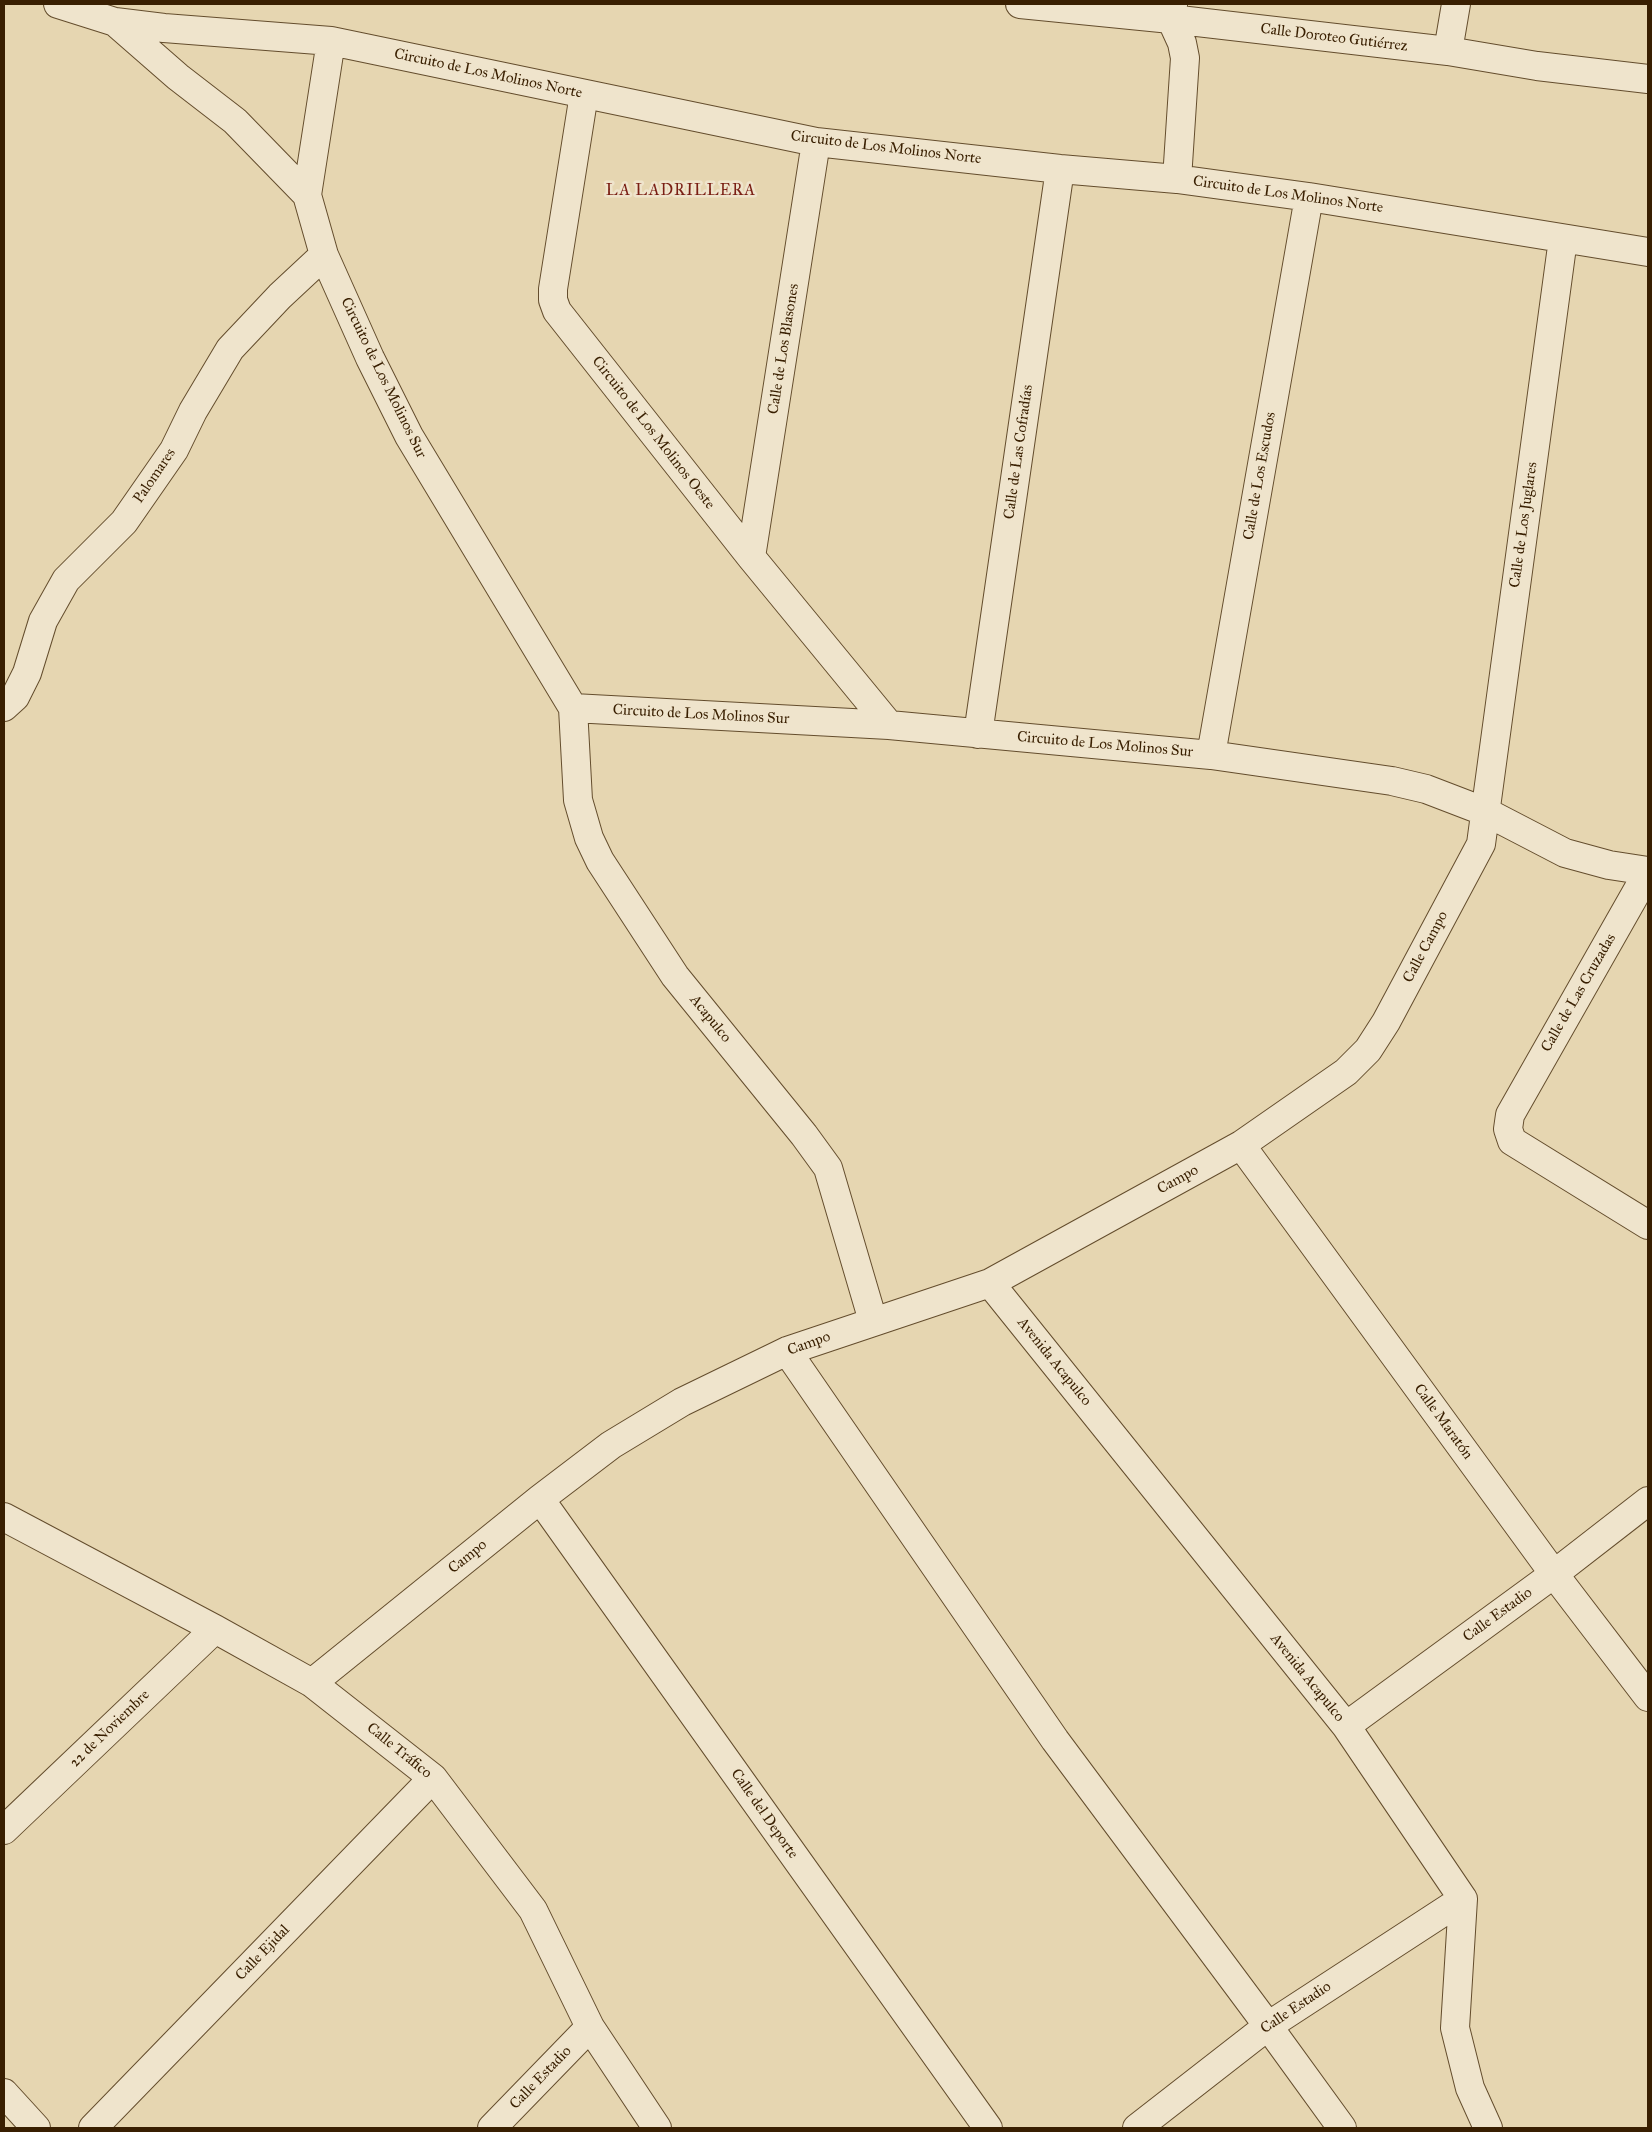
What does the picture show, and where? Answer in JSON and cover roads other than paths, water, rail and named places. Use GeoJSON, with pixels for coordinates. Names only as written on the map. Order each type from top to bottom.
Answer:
{"type":"FeatureCollection","features":[{"type":"Feature","properties":{"kind":"street","name":"Calle Doroteo Gutiérrez"},"geometry":{"type":"LineString","coordinates":[[1020,4],[1172,11],[1448,51],[1537,66],[1648,79]]}},
{"type":"Feature","properties":{"kind":"street"},"geometry":{"type":"LineString","coordinates":[[1448,51],[1456,4]]}},
{"type":"Feature","properties":{"kind":"street","name":"Circuito de Los Molinos Norte"},"geometry":{"type":"LineString","coordinates":[[64,6],[115,22],[164,28],[331,41],[816,142],[1060,169],[1177,179],[1309,197],[1648,252]]}},
{"type":"Feature","properties":{"kind":"street"},"geometry":{"type":"LineString","coordinates":[[1172,11],[1185,58],[1177,179]]}},
{"type":"Feature","properties":{"kind":"street","name":"Circuito de Los Molinos Sur"},"geometry":{"type":"LineString","coordinates":[[115,22],[178,77],[234,121],[307,195],[324,255],[370,358],[409,436],[573,708],[889,725],[1211,755],[1392,781],[1426,789],[1486,812],[1565,853],[1609,865],[1648,871]]}},
{"type":"Feature","properties":{"kind":"street"},"geometry":{"type":"LineString","coordinates":[[307,195],[331,41]]}},
{"type":"Feature","properties":{"kind":"street","name":"Circuito de Los Molinos Oeste"},"geometry":{"type":"LineString","coordinates":[[584,94],[553,290],[553,300],[557,311],[751,557],[889,725]]}},
{"type":"Feature","properties":{"kind":"street","name":"Calle de Los Blasones"},"geometry":{"type":"LineString","coordinates":[[751,557],[816,142]]}},
{"type":"Feature","properties":{"kind":"street","name":"Calle de Las Cofradías"},"geometry":{"type":"LineString","coordinates":[[978,734],[1060,169]]}},
{"type":"Feature","properties":{"kind":"street","name":"Calle de Los Escudos"},"geometry":{"type":"LineString","coordinates":[[1211,755],[1309,197]]}},
{"type":"Feature","properties":{"kind":"street","name":"Calle de Los Juglares"},"geometry":{"type":"LineString","coordinates":[[1486,812],[1563,239]]}},
{"type":"Feature","properties":{"kind":"street","name":"Palomares"},"geometry":{"type":"LineString","coordinates":[[4,707],[15,697],[27,673],[43,621],[66,580],[124,522],[174,450],[193,411],[230,349],[280,296],[324,255]]}},
{"type":"Feature","properties":{"kind":"street","name":"Acapulco"},"geometry":{"type":"LineString","coordinates":[[573,708],[578,800],[590,838],[600,861],[674,976],[804,1135],[828,1168],[873,1321]]}},
{"type":"Feature","properties":{"kind":"street","name":"Calle Campo"},"geometry":{"type":"LineString","coordinates":[[1346,1072],[1368,1050],[1386,1022],[1481,844],[1486,812]]}},
{"type":"Feature","properties":{"kind":"street","name":"Calle de Las Cruzadas"},"geometry":{"type":"LineString","coordinates":[[1648,871],[1510,1115],[1508,1130],[1512,1141],[1648,1224]]}},
{"type":"Feature","properties":{"kind":"street","name":"Campo"},"geometry":{"type":"LineString","coordinates":[[312,1683],[540,1499],[612,1445],[674,1407],[787,1351],[990,1283],[1241,1145],[1346,1072]]}},
{"type":"Feature","properties":{"kind":"street","name":"Calle Maratón"},"geometry":{"type":"LineString","coordinates":[[1241,1145],[1554,1574],[1648,1697]]}},
{"type":"Feature","properties":{"kind":"street","name":"Avenida Acapulco"},"geometry":{"type":"LineString","coordinates":[[990,1283],[1346,1726],[1463,1899]]}},
{"type":"Feature","properties":{"kind":"street"},"geometry":{"type":"LineString","coordinates":[[787,1351],[1055,1740],[1342,2128]]}},
{"type":"Feature","properties":{"kind":"street","name":"Calle del Deporte"},"geometry":{"type":"LineString","coordinates":[[540,1499],[988,2128]]}},
{"type":"Feature","properties":{"kind":"street","name":"Calle Estadio"},"geometry":{"type":"LineString","coordinates":[[1346,1726],[1554,1574],[1648,1501]]}},
{"type":"Feature","properties":{"kind":"street","name":"Calle Tráfico"},"geometry":{"type":"LineString","coordinates":[[4,1517],[215,1629],[312,1683],[433,1778],[533,1910],[590,2027],[657,2128]]}},
{"type":"Feature","properties":{"kind":"street","name":"22 de Noviembre"},"geometry":{"type":"LineString","coordinates":[[4,1830],[215,1629]]}},
{"type":"Feature","properties":{"kind":"street","name":"Calle Ejidal"},"geometry":{"type":"LineString","coordinates":[[93,2128],[433,1778]]}},
{"type":"Feature","properties":{"kind":"street"},"geometry":{"type":"LineString","coordinates":[[1463,1899],[1455,2028],[1470,2088],[1488,2128]]}},
{"type":"Feature","properties":{"kind":"street","name":"Calle Estadio"},"geometry":{"type":"LineString","coordinates":[[1137,2128],[1268,2026],[1463,1899]]}},
{"type":"Feature","properties":{"kind":"street","name":"Calle Estadio"},"geometry":{"type":"LineString","coordinates":[[492,2128],[590,2027]]}},
{"type":"Feature","properties":{"kind":"street"},"geometry":{"type":"LineString","coordinates":[[4,2093],[36,2128]]}},
{"type":"Feature","properties":{"kind":"district","name":"LA LADRILLERA"},"geometry":{"type":"Point","coordinates":[681,191]}}]}
